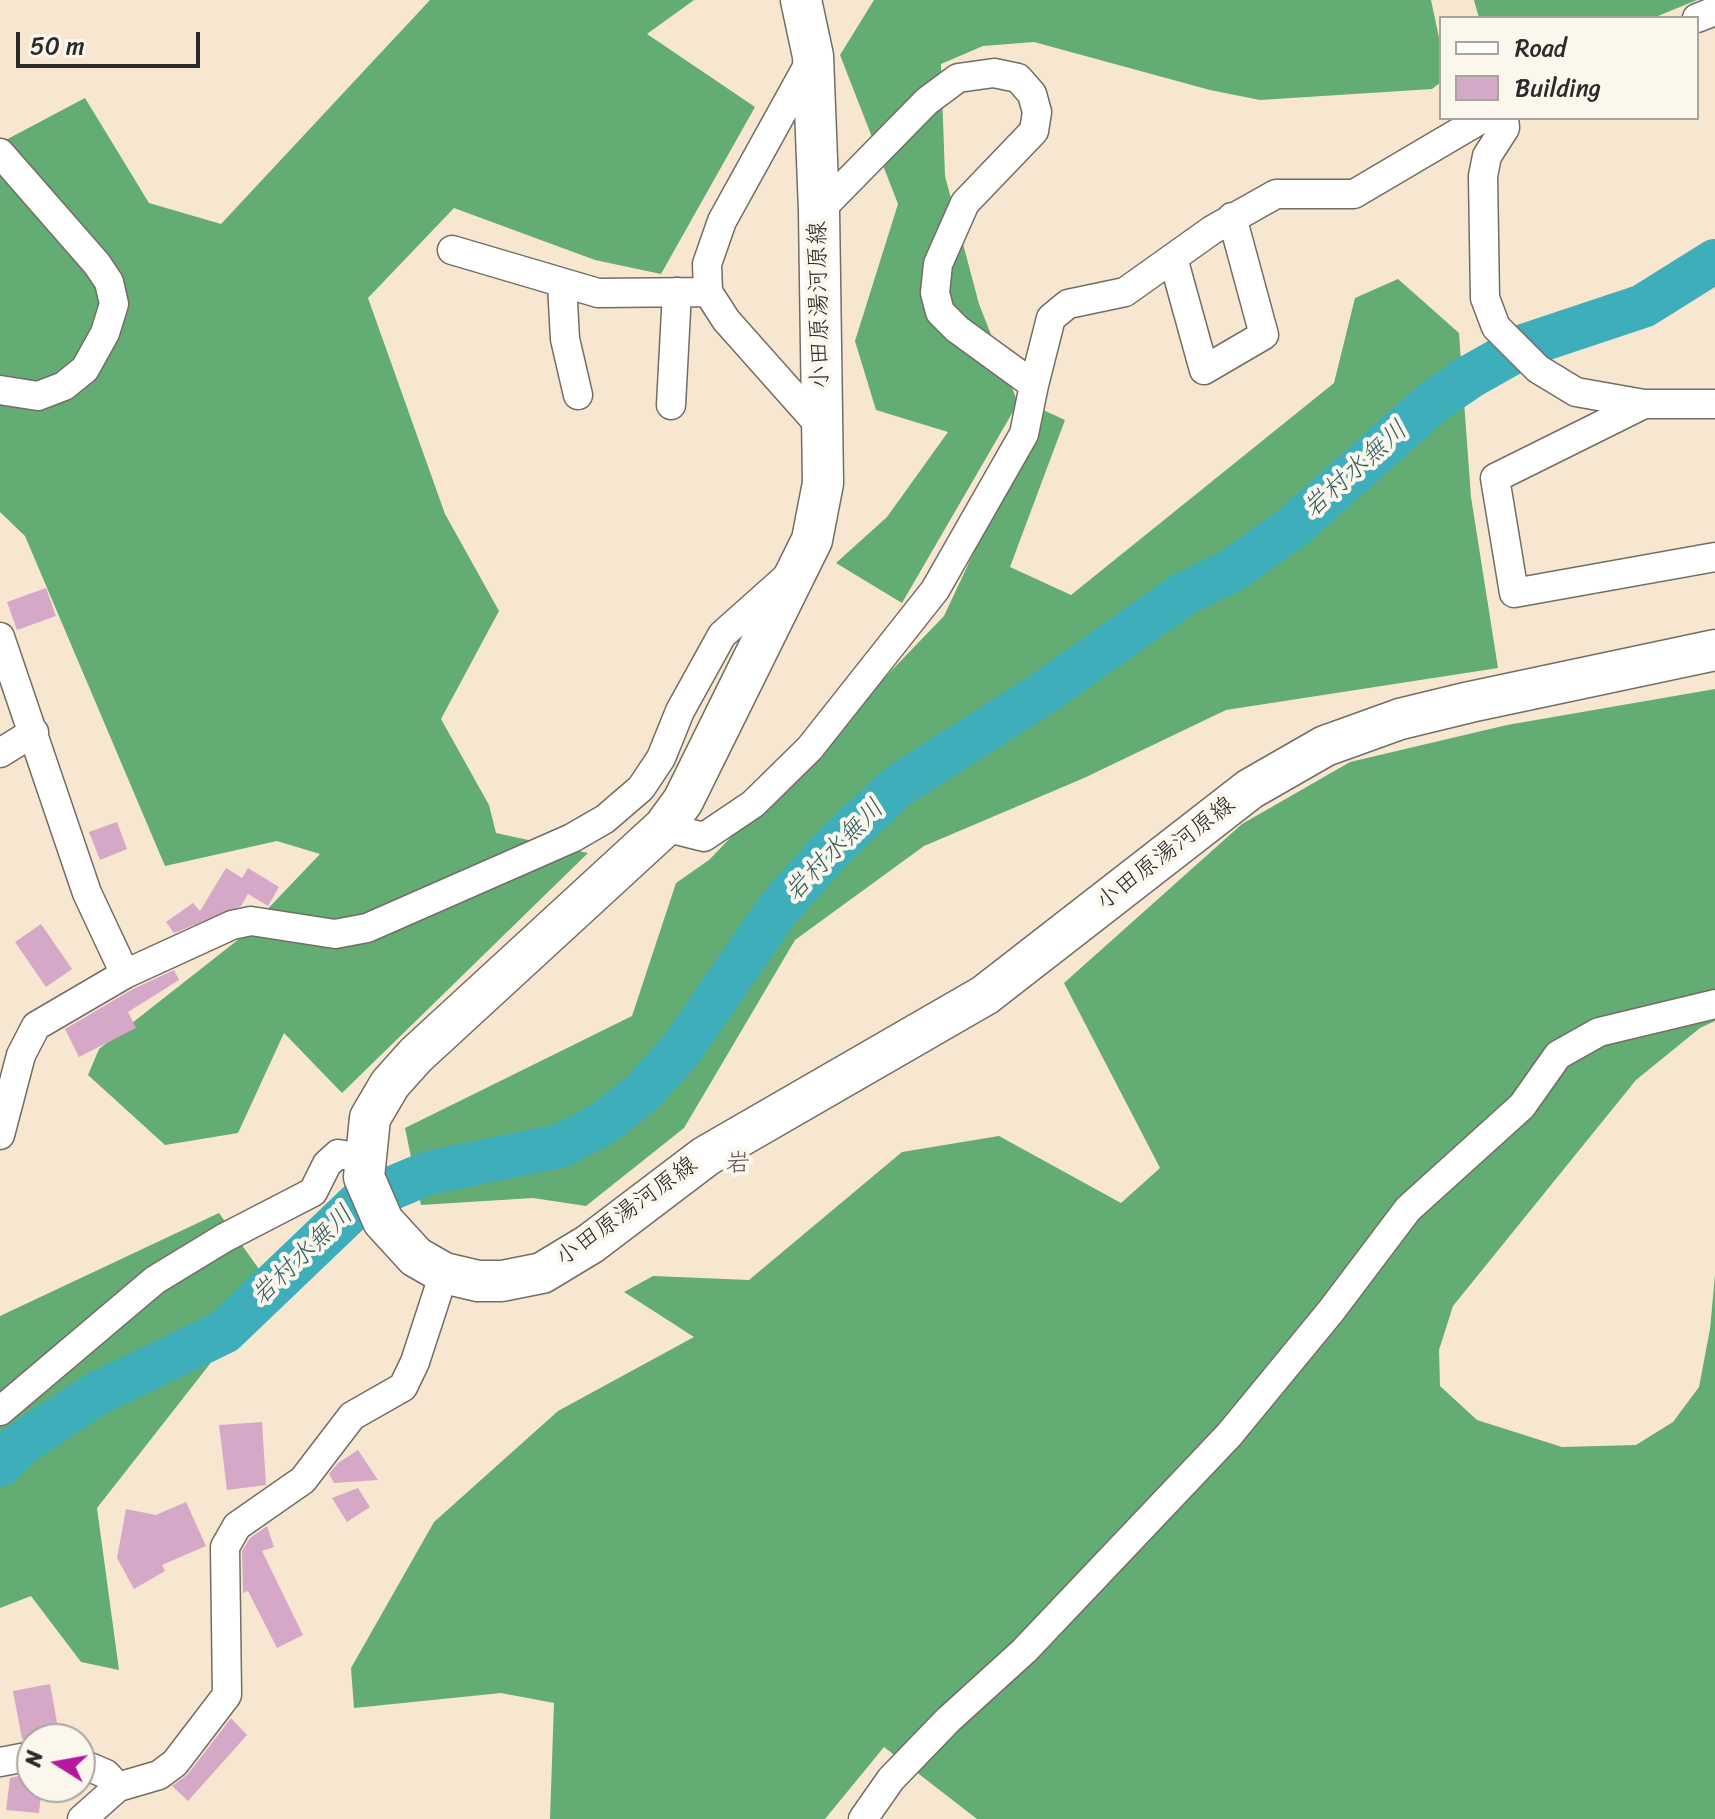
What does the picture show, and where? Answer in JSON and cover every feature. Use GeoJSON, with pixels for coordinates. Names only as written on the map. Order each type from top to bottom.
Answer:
{"type":"FeatureCollection","features":[{"type":"Feature","properties":{"kind":"main road","name":"小田原湯河原線"},"geometry":{"type":"LineString","coordinates":[[808,2],[819,211],[823,483],[812,540],[683,801],[664,827],[416,1055],[390,1084],[370,1118],[364,1168],[383,1221],[416,1257],[444,1273],[478,1281],[502,1281],[542,1273],[590,1244],[706,1156],[985,995],[1250,789],[1325,746],[1428,712],[1715,650]]}},
{"type":"Feature","properties":{"kind":"street"},"geometry":{"type":"LineString","coordinates":[[813,56],[722,221],[707,264],[708,292],[726,320],[822,428]]}},
{"type":"Feature","properties":{"kind":"street"},"geometry":{"type":"LineString","coordinates":[[819,211],[927,101],[958,78],[994,73],[1018,78],[1032,94],[1037,112],[1034,131],[965,203],[938,264],[935,293],[940,312],[957,329],[1034,385]]}},
{"type":"Feature","properties":{"kind":"street"},"geometry":{"type":"LineString","coordinates":[[664,827],[704,837],[753,804],[810,748],[935,590],[1024,434],[1051,318],[1068,304],[1125,292],[1232,217],[1276,194],[1354,194],[1480,120]]}},
{"type":"Feature","properties":{"kind":"street"},"geometry":{"type":"LineString","coordinates":[[1504,120],[1505,128],[1487,156],[1483,176],[1485,298],[1496,327],[1538,369],[1576,392],[1644,404],[1715,404]]}},
{"type":"Feature","properties":{"kind":"street"},"geometry":{"type":"LineString","coordinates":[[0,153],[97,264],[109,282],[114,304],[105,333],[85,369],[64,386],[38,396],[0,390]]}},
{"type":"Feature","properties":{"kind":"street"},"geometry":{"type":"LineString","coordinates":[[1173,258],[1204,370],[1264,335],[1232,217]]}},
{"type":"Feature","properties":{"kind":"street"},"geometry":{"type":"LineString","coordinates":[[452,250],[598,293],[708,292]]}},
{"type":"Feature","properties":{"kind":"street"},"geometry":{"type":"LineString","coordinates":[[562,284],[565,339],[578,395]]}},
{"type":"Feature","properties":{"kind":"street"},"geometry":{"type":"LineString","coordinates":[[671,405],[677,292]]}},
{"type":"Feature","properties":{"kind":"street"},"geometry":{"type":"LineString","coordinates":[[1644,404],[1495,478],[1514,593],[1715,557]]}},
{"type":"Feature","properties":{"kind":"street"},"geometry":{"type":"LineString","coordinates":[[0,1135],[21,1055],[36,1026],[125,974],[251,921],[335,934],[367,928],[547,850],[605,819],[641,788],[661,758],[680,711],[722,635],[803,563]]}},
{"type":"Feature","properties":{"kind":"street"},"geometry":{"type":"LineString","coordinates":[[0,637],[87,893],[125,974]]}},
{"type":"Feature","properties":{"kind":"street"},"geometry":{"type":"LineString","coordinates":[[0,753],[34,732]]}},
{"type":"Feature","properties":{"kind":"street"},"geometry":{"type":"LineString","coordinates":[[863,1819],[891,1779],[929,1739],[1024,1651],[1229,1435],[1331,1311],[1408,1209],[1522,1106],[1558,1055],[1599,1032],[1715,1004]]}},
{"type":"Feature","properties":{"kind":"street"},"geometry":{"type":"LineString","coordinates":[[0,1411],[155,1280],[224,1238],[313,1192],[327,1164],[338,1154],[364,1168]]}},
{"type":"Feature","properties":{"kind":"street"},"geometry":{"type":"LineString","coordinates":[[82,1819],[118,1787],[159,1775],[175,1763],[227,1695],[225,1547],[237,1526],[303,1480],[352,1416],[403,1387],[415,1362],[444,1273]]}},
{"type":"Feature","properties":{"kind":"street"},"geometry":{"type":"LineString","coordinates":[[96,1770],[106,1774],[118,1787]]}},
{"type":"Feature","properties":{"kind":"green space"},"geometry":{"type":"Polygon","coordinates":[[[430,0],[694,0],[647,34],[755,107],[661,274],[595,260],[454,208],[368,298],[445,514],[499,611],[441,719],[489,805],[496,833],[588,853],[342,1093],[284,1033],[238,1133],[165,1145],[88,1075],[99,1049],[239,939],[320,854],[277,841],[165,866],[25,536],[0,512],[0,143],[85,98],[149,203],[221,224],[430,0]]]}},
{"type":"Feature","properties":{"kind":"green space"},"geometry":{"type":"Polygon","coordinates":[[[874,0],[1431,0],[1439,38],[1439,84],[1432,89],[1260,100],[1210,90],[1034,42],[983,46],[941,64],[945,176],[979,304],[1018,403],[902,603],[836,563],[887,517],[948,432],[876,410],[855,341],[898,204],[840,55],[874,0]]]}},
{"type":"Feature","properties":{"kind":"green space"},"geometry":{"type":"Polygon","coordinates":[[[1474,0],[1697,0],[1658,16],[1478,16],[1474,0]]]}},
{"type":"Feature","properties":{"kind":"green space"},"geometry":{"type":"Polygon","coordinates":[[[1398,279],[1459,333],[1471,497],[1498,668],[1226,710],[1084,778],[924,846],[795,940],[684,1128],[586,1206],[533,1198],[421,1205],[405,1128],[632,1016],[676,883],[709,860],[944,616],[1041,409],[1065,420],[1010,567],[1071,595],[1334,383],[1355,298],[1398,279]]]}},
{"type":"Feature","properties":{"kind":"green space"},"geometry":{"type":"Polygon","coordinates":[[[1715,689],[1715,1021],[1700,1028],[1636,1080],[1453,1306],[1439,1350],[1440,1386],[1477,1420],[1562,1447],[1636,1445],[1673,1422],[1699,1387],[1710,1329],[1715,1275],[1715,1819],[977,1819],[884,1747],[825,1819],[550,1819],[554,1703],[501,1693],[354,1708],[351,1668],[434,1522],[558,1411],[694,1337],[624,1292],[653,1276],[749,1280],[902,1152],[999,1136],[1121,1203],[1160,1168],[1064,983],[1242,824],[1350,762],[1507,725],[1715,689]]]}},
{"type":"Feature","properties":{"kind":"green space"},"geometry":{"type":"Polygon","coordinates":[[[219,1213],[271,1286],[97,1508],[119,1670],[81,1662],[31,1596],[0,1608],[0,1316],[219,1213]]]}},
{"type":"Feature","properties":{"kind":"building"},"geometry":{"type":"Polygon","coordinates":[[[46,588],[56,616],[17,630],[7,602],[46,588]]]}},
{"type":"Feature","properties":{"kind":"building"},"geometry":{"type":"Polygon","coordinates":[[[117,822],[127,849],[100,860],[89,832],[117,822]]]}},
{"type":"Feature","properties":{"kind":"building"},"geometry":{"type":"Polygon","coordinates":[[[226,868],[242,878],[248,868],[279,887],[268,906],[248,894],[241,906],[174,933],[166,922],[193,903],[200,911],[226,868]]]}},
{"type":"Feature","properties":{"kind":"building"},"geometry":{"type":"Polygon","coordinates":[[[41,924],[72,969],[46,987],[15,942],[41,924]]]}},
{"type":"Feature","properties":{"kind":"building"},"geometry":{"type":"Polygon","coordinates":[[[174,970],[179,980],[128,1012],[136,1028],[79,1057],[65,1029],[133,989],[174,970]]]}},
{"type":"Feature","properties":{"kind":"building"},"geometry":{"type":"Polygon","coordinates":[[[262,1422],[266,1485],[227,1490],[219,1425],[262,1422]]]}},
{"type":"Feature","properties":{"kind":"building"},"geometry":{"type":"Polygon","coordinates":[[[358,1450],[378,1480],[334,1483],[329,1474],[338,1463],[358,1450]]]}},
{"type":"Feature","properties":{"kind":"building"},"geometry":{"type":"Polygon","coordinates":[[[358,1488],[370,1507],[347,1522],[332,1498],[358,1488]]]}},
{"type":"Feature","properties":{"kind":"building"},"geometry":{"type":"Polygon","coordinates":[[[186,1502],[206,1546],[162,1565],[165,1571],[134,1589],[117,1558],[126,1509],[156,1515],[186,1502]]]}},
{"type":"Feature","properties":{"kind":"building"},"geometry":{"type":"Polygon","coordinates":[[[267,1526],[274,1547],[262,1551],[303,1635],[277,1648],[248,1591],[243,1593],[242,1551],[250,1538],[267,1526]]]}},
{"type":"Feature","properties":{"kind":"building"},"geometry":{"type":"Polygon","coordinates":[[[50,1684],[57,1723],[19,1723],[13,1691],[50,1684]]]}},
{"type":"Feature","properties":{"kind":"building"},"geometry":{"type":"Polygon","coordinates":[[[231,1718],[247,1735],[188,1801],[172,1786],[188,1774],[231,1718]]]}},
{"type":"Feature","properties":{"kind":"building"},"geometry":{"type":"Polygon","coordinates":[[[16,1777],[16,1803],[40,1803],[39,1813],[6,1810],[10,1778],[16,1777]]]}},
{"type":"Feature","properties":{"kind":"waterway","name":"岩村水無川"},"geometry":{"type":"LineString","coordinates":[[0,1465],[19,1445],[96,1394],[224,1332],[361,1201],[428,1173],[560,1146],[604,1123],[643,1092],[680,1051],[778,909],[838,842],[898,786],[1042,694],[1185,593],[1231,571],[1293,527],[1433,402],[1471,376],[1526,345],[1643,306],[1715,261]]}},
{"type":"Feature","properties":{"kind":"district","name":"岩"},"geometry":{"type":"Point","coordinates":[738,1164]}}]}
